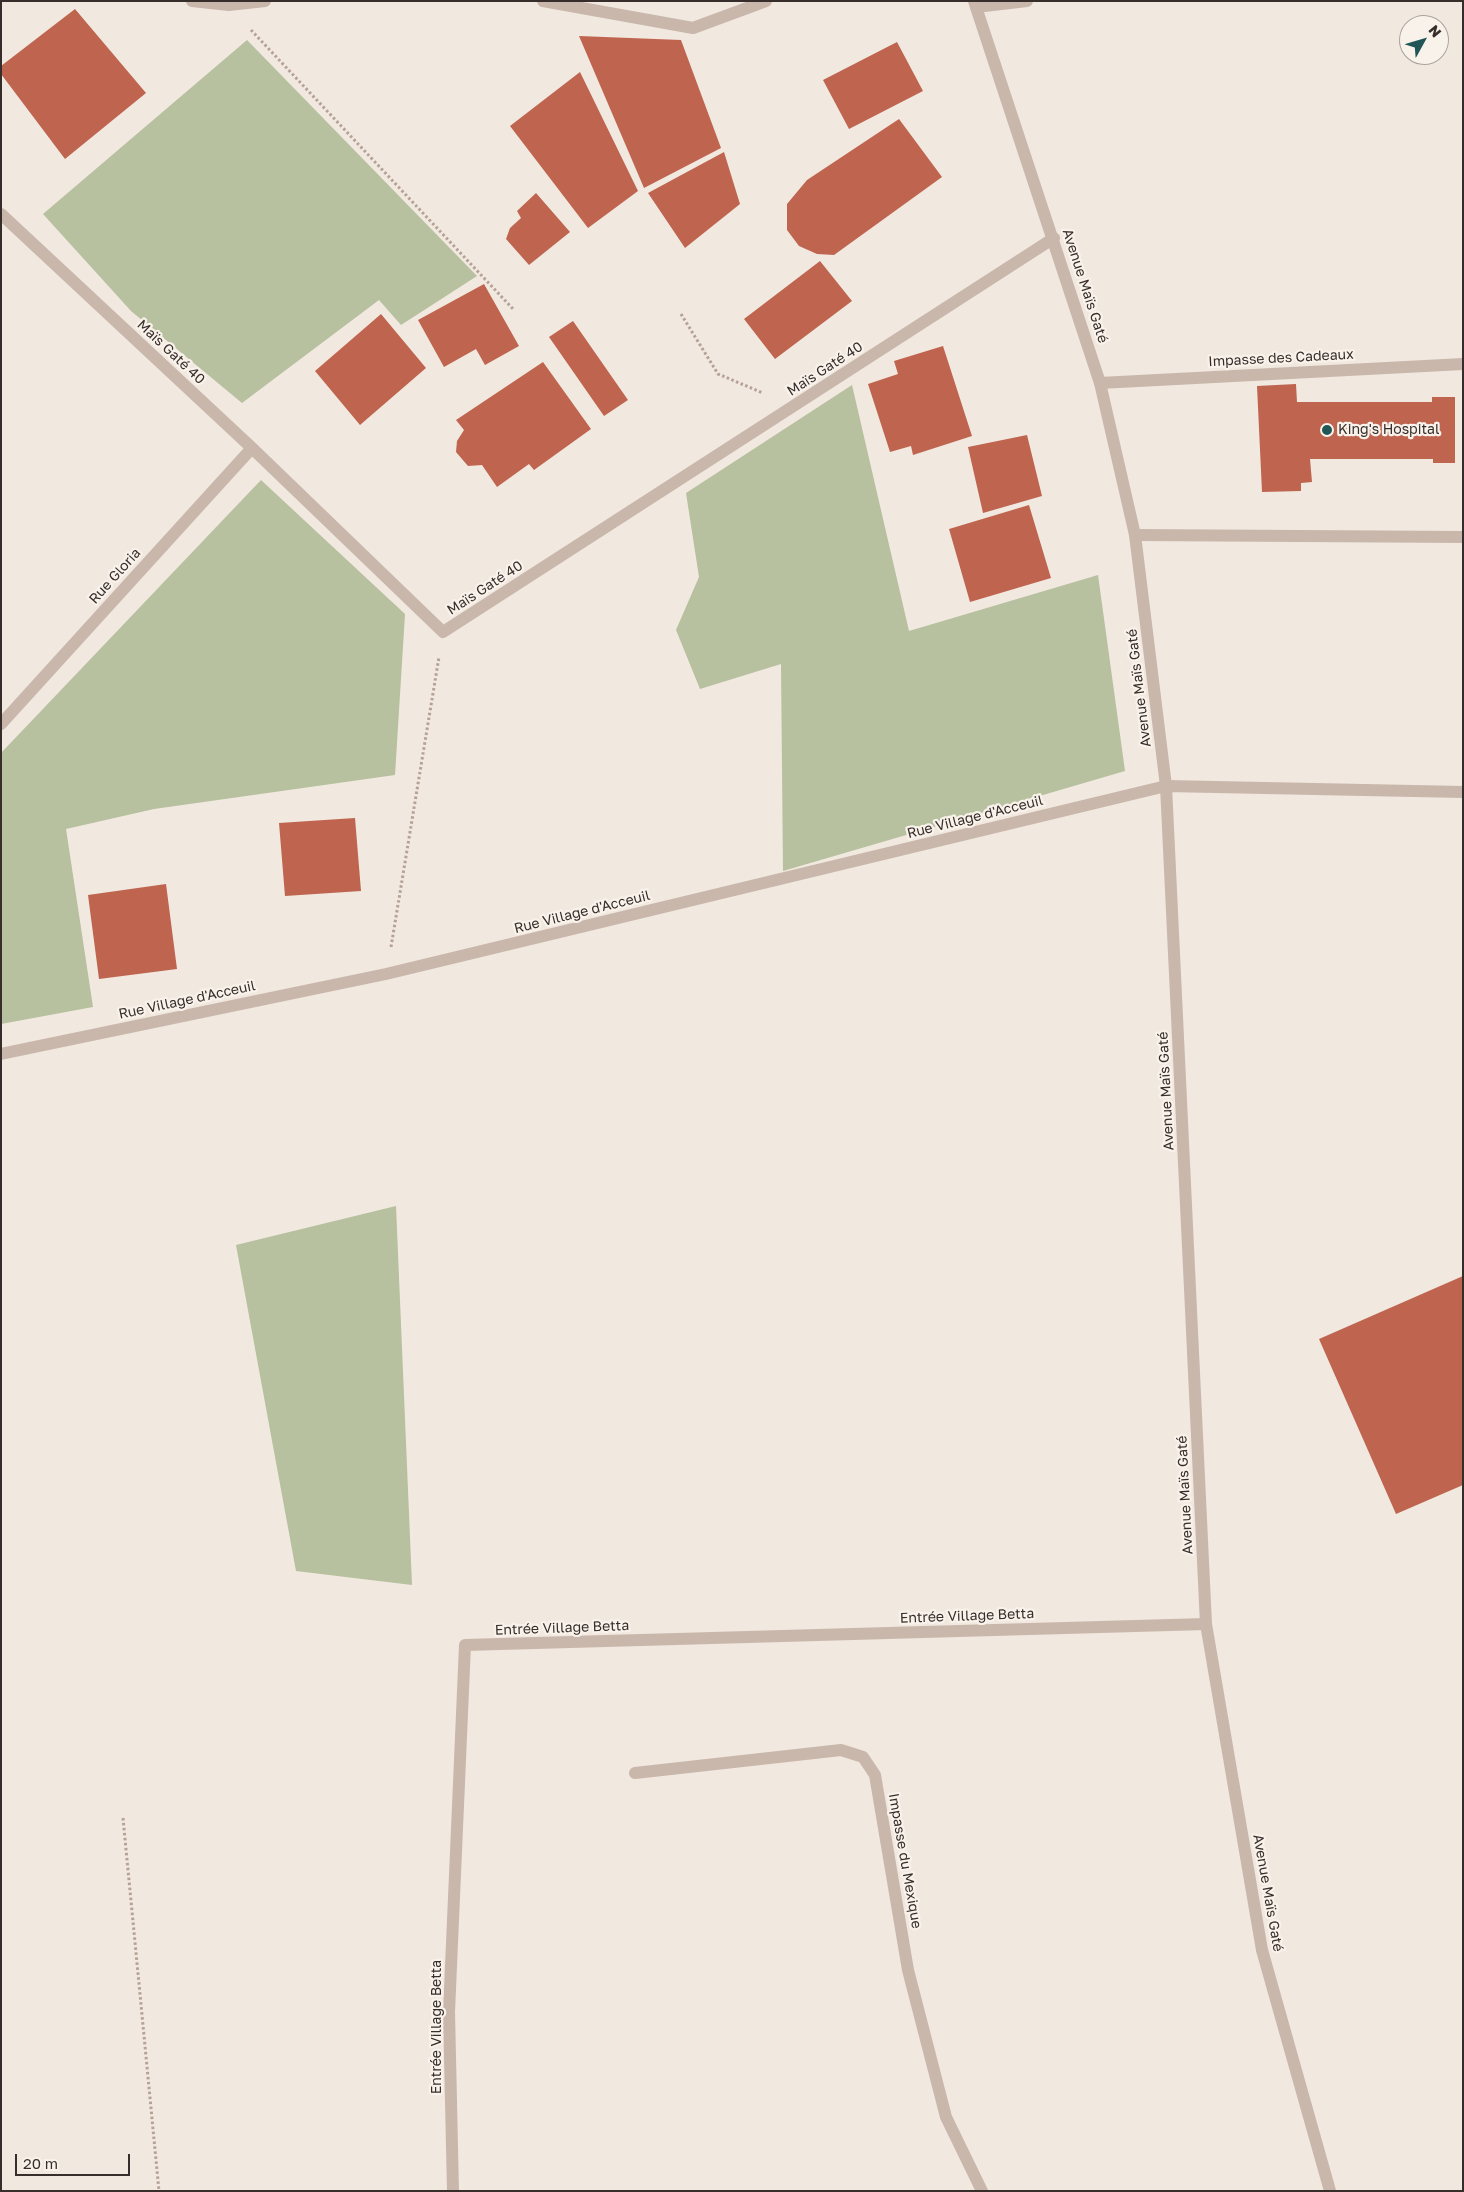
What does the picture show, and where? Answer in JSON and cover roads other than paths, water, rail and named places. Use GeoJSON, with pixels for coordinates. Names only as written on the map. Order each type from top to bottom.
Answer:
{"type":"FeatureCollection","features":[{"type":"Feature","properties":{"kind":"street"},"geometry":{"type":"LineString","coordinates":[[192,1],[229,5],[265,1]]}},
{"type":"Feature","properties":{"kind":"street"},"geometry":{"type":"LineString","coordinates":[[543,1],[694,28],[766,1]]}},
{"type":"Feature","properties":{"kind":"street"},"geometry":{"type":"LineString","coordinates":[[975,4],[1027,1]]}},
{"type":"Feature","properties":{"kind":"street","name":"Avenue Maïs Gaté"},"geometry":{"type":"LineString","coordinates":[[975,4],[1054,238],[1100,382],[1136,536],[1166,786],[1206,1624],[1262,1950],[1330,2191]]}},
{"type":"Feature","properties":{"kind":"street","name":"Maïs Gaté 40"},"geometry":{"type":"LineString","coordinates":[[1,214],[252,448],[443,632],[1054,238]]}},
{"type":"Feature","properties":{"kind":"street","name":"Impasse des Cadeaux"},"geometry":{"type":"LineString","coordinates":[[1100,382],[1463,364]]}},
{"type":"Feature","properties":{"kind":"street","name":"Rue Gloria"},"geometry":{"type":"LineString","coordinates":[[1,724],[252,448]]}},
{"type":"Feature","properties":{"kind":"street"},"geometry":{"type":"LineString","coordinates":[[1136,536],[1463,537]]}},
{"type":"Feature","properties":{"kind":"street","name":"Rue Village d'Acceuil"},"geometry":{"type":"LineString","coordinates":[[1,1054],[386,974],[1166,786],[1463,792]]}},
{"type":"Feature","properties":{"kind":"street","name":"Entrée Village Betta"},"geometry":{"type":"LineString","coordinates":[[453,2191],[449,2012],[465,1646],[1206,1624]]}},
{"type":"Feature","properties":{"kind":"street","name":"Impasse du Mexique"},"geometry":{"type":"LineString","coordinates":[[635,1773],[841,1750],[863,1757],[875,1775],[908,1970],[946,2117],[982,2191]]}},
{"type":"Feature","properties":{"kind":"place","name":"King's Hospital"},"geometry":{"type":"Point","coordinates":[1327,430]}}]}
